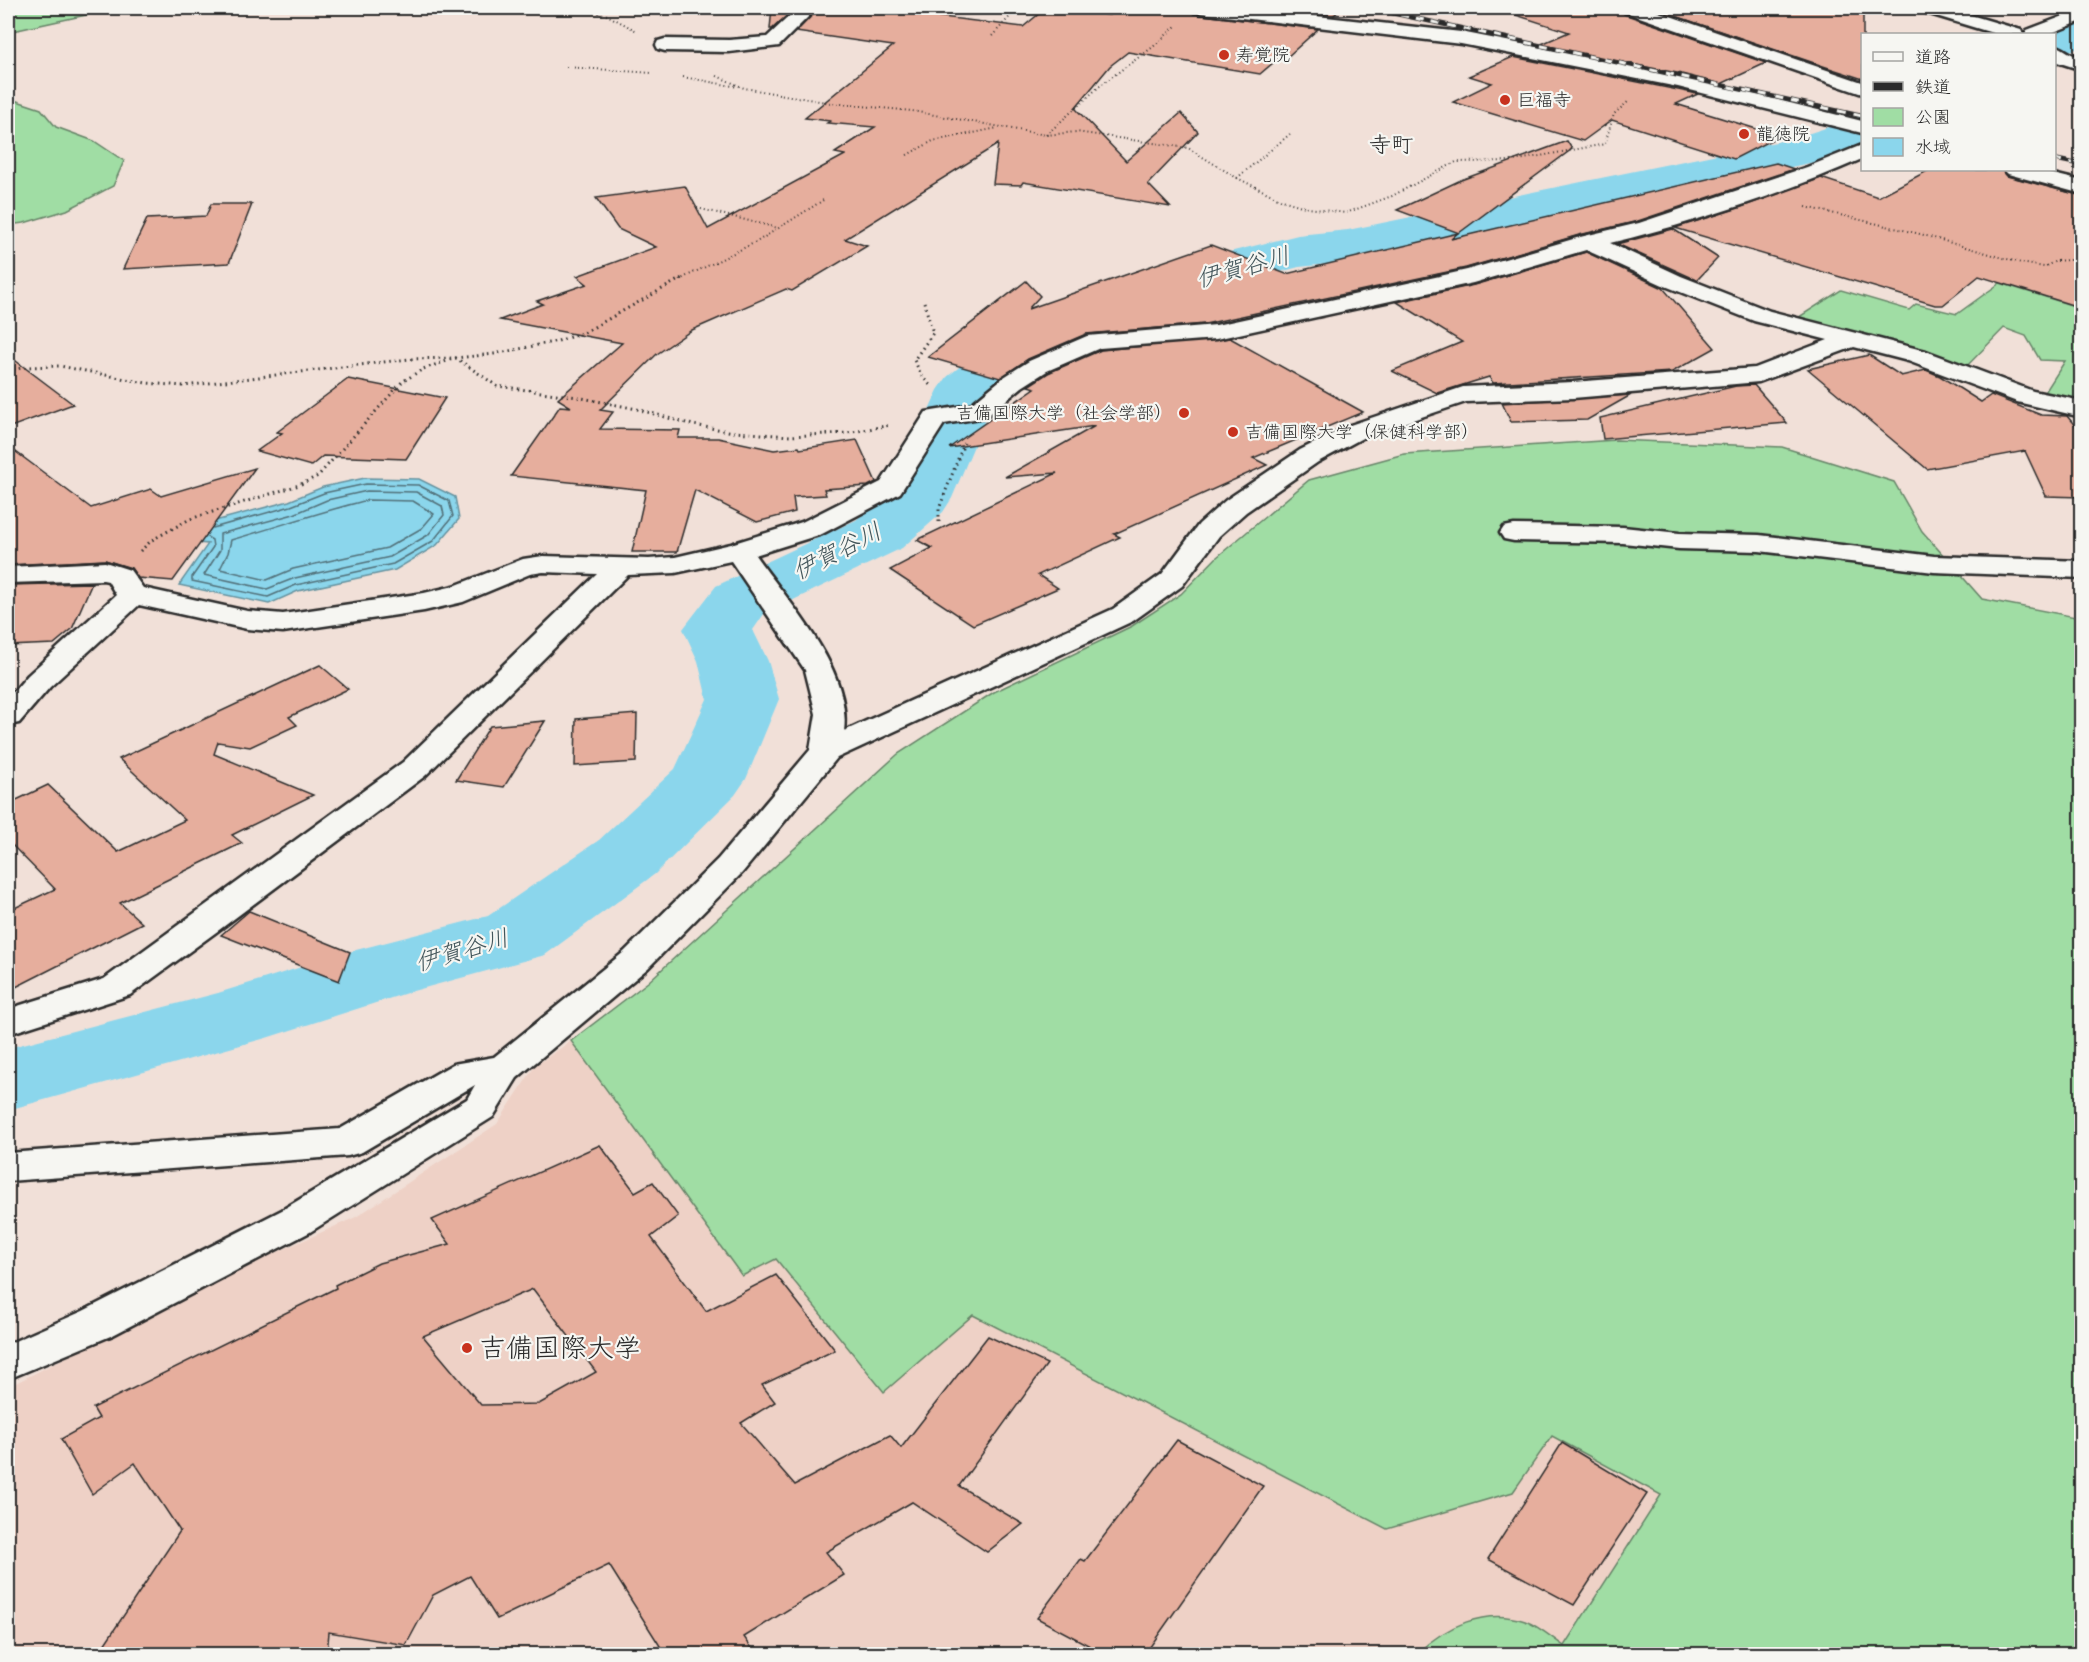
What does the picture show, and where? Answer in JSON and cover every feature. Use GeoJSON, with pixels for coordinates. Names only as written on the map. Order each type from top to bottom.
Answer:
{"type":"FeatureCollection","features":[{"type":"Feature","properties":{"kind":"street"},"geometry":{"type":"LineString","coordinates":[[664,45],[729,46],[772,42],[808,8]]}},
{"type":"Feature","properties":{"kind":"street"},"geometry":{"type":"LineString","coordinates":[[1200,8],[1461,38],[1678,81],[1855,121]]}},
{"type":"Feature","properties":{"kind":"street"},"geometry":{"type":"LineString","coordinates":[[1631,8],[1861,87]]}},
{"type":"Feature","properties":{"kind":"street"},"geometry":{"type":"LineString","coordinates":[[1929,8],[2011,33]]}},
{"type":"Feature","properties":{"kind":"street"},"geometry":{"type":"LineString","coordinates":[[2036,33],[2082,14]]}},
{"type":"Feature","properties":{"kind":"street"},"geometry":{"type":"LineString","coordinates":[[2057,54],[2082,45]]}},
{"type":"Feature","properties":{"kind":"street"},"geometry":{"type":"LineString","coordinates":[[2057,54],[2065,60],[2082,64]]}},
{"type":"Feature","properties":{"kind":"street"},"geometry":{"type":"LineString","coordinates":[[8,575],[105,571],[127,585],[247,620],[284,622],[424,602],[463,593],[523,567],[543,564],[675,565],[742,557],[812,528],[891,487],[935,417],[977,412],[1013,382],[1038,366],[1096,341],[1216,332],[1320,312],[1473,276],[1588,242],[1646,228],[1815,172],[1861,153]]}},
{"type":"Feature","properties":{"kind":"street"},"geometry":{"type":"LineString","coordinates":[[2019,171],[2082,188]]}},
{"type":"Feature","properties":{"kind":"street"},"geometry":{"type":"LineString","coordinates":[[1588,242],[1673,281],[1762,316],[1917,356],[2026,397],[2082,410]]}},
{"type":"Feature","properties":{"kind":"street"},"geometry":{"type":"LineString","coordinates":[[8,1362],[98,1323],[296,1221],[480,1108],[504,1069],[636,960],[730,866],[826,751],[1123,615],[1172,580],[1209,530],[1236,506],[1309,456],[1359,430],[1463,395],[1573,390],[1759,375],[1854,339]]}},
{"type":"Feature","properties":{"kind":"street"},"geometry":{"type":"LineString","coordinates":[[1514,533],[1623,535],[1679,541],[1759,543],[1934,564],[2082,570]]}},
{"type":"Feature","properties":{"kind":"street"},"geometry":{"type":"LineString","coordinates":[[742,557],[820,670],[831,714],[826,751]]}},
{"type":"Feature","properties":{"kind":"street"},"geometry":{"type":"LineString","coordinates":[[8,1022],[117,987],[273,873],[414,768],[621,566]]}},
{"type":"Feature","properties":{"kind":"street"},"geometry":{"type":"LineString","coordinates":[[8,716],[127,585]]}},
{"type":"Feature","properties":{"kind":"street"},"geometry":{"type":"LineString","coordinates":[[8,1167],[348,1142],[466,1073],[504,1069]]}},
{"type":"Feature","properties":{"kind":"path"},"geometry":{"type":"LineString","coordinates":[[583,8],[607,15],[664,45],[708,72],[744,88],[831,103],[912,111],[1046,135],[1077,132],[1188,148],[1237,178],[1282,200],[1308,208],[1346,213],[1392,196],[1456,162],[1513,161],[1605,144],[1610,118],[1618,107],[1678,81]]}},
{"type":"Feature","properties":{"kind":"path"},"geometry":{"type":"LineString","coordinates":[[992,36],[1018,8]]}},
{"type":"Feature","properties":{"kind":"path"},"geometry":{"type":"LineString","coordinates":[[1046,135],[1102,84],[1153,47],[1167,32],[1183,23]]}},
{"type":"Feature","properties":{"kind":"path"},"geometry":{"type":"LineString","coordinates":[[907,154],[933,141],[1003,128]]}},
{"type":"Feature","properties":{"kind":"path"},"geometry":{"type":"LineString","coordinates":[[1237,178],[1290,134]]}},
{"type":"Feature","properties":{"kind":"path"},"geometry":{"type":"LineString","coordinates":[[1757,192],[1834,215],[1920,234],[2021,263],[2044,267],[2056,261],[2082,259]]}},
{"type":"Feature","properties":{"kind":"path"},"geometry":{"type":"LineString","coordinates":[[8,371],[36,364],[61,365],[148,384],[184,386],[409,359],[494,354],[547,343],[585,332],[654,292],[758,241],[825,199]]}},
{"type":"Feature","properties":{"kind":"path"},"geometry":{"type":"LineString","coordinates":[[697,208],[778,228]]}},
{"type":"Feature","properties":{"kind":"path"},"geometry":{"type":"LineString","coordinates":[[127,585],[147,541],[172,526],[299,485],[318,476],[402,382],[423,369],[456,358],[497,386],[637,409],[693,425],[734,432],[790,436],[847,433],[935,417],[941,397],[923,378],[914,360],[917,352],[932,339],[934,331],[924,302]]}},
{"type":"Feature","properties":{"kind":"path"},"geometry":{"type":"LineString","coordinates":[[939,522],[939,509],[977,412]]}},
{"type":"Feature","properties":{"kind":"shaded area","name":"吉備国際大学"},"geometry":{"type":"Polygon","coordinates":[[[571,1041],[741,1275],[776,1259],[884,1391],[973,1315],[1386,1529],[1513,1492],[1552,1436],[1661,1495],[1564,1646],[1526,1621],[1430,1641],[1416,1654],[8,1654],[8,1387],[239,1269],[356,1217],[497,1124],[535,1066],[571,1041]]]}},
{"type":"Feature","properties":{"kind":"green space"},"geometry":{"type":"Polygon","coordinates":[[[8,8],[118,8],[13,31],[8,35],[8,8]]]}},
{"type":"Feature","properties":{"kind":"green space"},"geometry":{"type":"Polygon","coordinates":[[[8,98],[41,109],[56,127],[94,141],[124,161],[113,186],[67,210],[24,223],[8,225],[8,98]]]}},
{"type":"Feature","properties":{"kind":"green space"},"geometry":{"type":"Polygon","coordinates":[[[2000,283],[2074,306],[2078,303],[2082,304],[2081,405],[2042,397],[2065,361],[2040,360],[2026,336],[2004,328],[1963,370],[1796,319],[1841,290],[1909,310],[1916,304],[1957,314],[2000,283]]]}},
{"type":"Feature","properties":{"kind":"green space"},"geometry":{"type":"Polygon","coordinates":[[[1616,440],[1782,447],[1894,482],[1922,531],[1982,599],[2081,618],[2081,1654],[1416,1654],[1452,1628],[1480,1618],[1495,1616],[1510,1617],[1530,1623],[1564,1646],[1661,1495],[1552,1436],[1513,1492],[1387,1529],[973,1315],[884,1392],[776,1259],[742,1276],[571,1041],[648,982],[898,754],[994,692],[1132,626],[1181,594],[1217,557],[1309,480],[1404,454],[1616,440]]]}},
{"type":"Feature","properties":{"kind":"water"},"geometry":{"type":"Polygon","coordinates":[[[365,478],[419,479],[455,497],[459,519],[437,545],[395,570],[298,591],[269,604],[179,585],[208,544],[174,541],[182,530],[289,501],[323,487],[365,478]]]}},
{"type":"Feature","properties":{"kind":"building"},"geometry":{"type":"Polygon","coordinates":[[[772,8],[795,8],[770,29],[772,8]]]}},
{"type":"Feature","properties":{"kind":"building"},"geometry":{"type":"Polygon","coordinates":[[[819,8],[907,8],[902,12],[1023,27],[1046,8],[1109,15],[1109,8],[1189,8],[1194,14],[1318,29],[1286,58],[1280,57],[1260,74],[1128,52],[1110,66],[1075,108],[1126,161],[1181,113],[1198,132],[1148,184],[1170,207],[1023,182],[1021,185],[993,184],[998,144],[845,239],[867,246],[792,291],[786,289],[692,330],[657,354],[600,410],[613,412],[600,429],[680,430],[678,438],[718,438],[774,450],[799,447],[800,449],[857,440],[876,482],[868,486],[824,489],[826,495],[793,497],[795,512],[757,522],[695,490],[677,552],[632,552],[646,490],[511,476],[560,406],[571,407],[558,399],[622,343],[500,320],[543,304],[537,301],[587,284],[577,276],[656,247],[618,229],[596,198],[685,186],[708,229],[845,155],[835,153],[875,127],[827,123],[830,121],[805,118],[893,46],[796,32],[819,8]]]}},
{"type":"Feature","properties":{"kind":"building"},"geometry":{"type":"Polygon","coordinates":[[[1260,8],[1342,8],[1333,16],[1260,8]]]}},
{"type":"Feature","properties":{"kind":"building"},"geometry":{"type":"Polygon","coordinates":[[[1517,8],[1620,8],[1624,14],[1766,63],[1721,84],[1539,45],[1569,32],[1516,15],[1517,8]]]}},
{"type":"Feature","properties":{"kind":"building"},"geometry":{"type":"Polygon","coordinates":[[[1652,8],[1863,8],[1861,78],[1652,8]]]}},
{"type":"Feature","properties":{"kind":"building"},"geometry":{"type":"Polygon","coordinates":[[[1513,57],[1698,94],[1676,104],[1779,136],[1734,159],[1612,120],[1583,141],[1453,102],[1492,83],[1469,76],[1513,57]]]}},
{"type":"Feature","properties":{"kind":"building"},"geometry":{"type":"Polygon","coordinates":[[[1567,141],[1572,149],[1459,233],[1397,210],[1461,180],[1567,141]]]}},
{"type":"Feature","properties":{"kind":"building"},"geometry":{"type":"Polygon","coordinates":[[[1776,163],[1794,169],[1638,221],[1579,235],[1466,268],[1205,324],[1086,334],[1028,359],[1000,378],[928,357],[1026,281],[1040,296],[1028,309],[1211,245],[1286,274],[1458,233],[1451,239],[1776,163]]]}},
{"type":"Feature","properties":{"kind":"building"},"geometry":{"type":"Polygon","coordinates":[[[1927,171],[2003,171],[2007,176],[2082,196],[2082,308],[1979,276],[1943,305],[1935,305],[1675,228],[1739,208],[1821,178],[1878,197],[1927,171]]]}},
{"type":"Feature","properties":{"kind":"building"},"geometry":{"type":"Polygon","coordinates":[[[211,204],[252,204],[229,263],[123,269],[147,219],[206,216],[211,204]]]}},
{"type":"Feature","properties":{"kind":"building"},"geometry":{"type":"Polygon","coordinates":[[[1673,229],[1718,258],[1697,280],[1617,244],[1673,229]]]}},
{"type":"Feature","properties":{"kind":"building"},"geometry":{"type":"Polygon","coordinates":[[[1586,252],[1663,288],[1715,348],[1672,372],[1493,383],[1489,377],[1437,393],[1392,371],[1462,342],[1397,302],[1474,285],[1586,252]]]}},
{"type":"Feature","properties":{"kind":"building"},"geometry":{"type":"Polygon","coordinates":[[[1230,338],[1363,412],[1253,458],[1267,465],[1114,534],[1120,537],[1038,575],[1058,588],[973,625],[890,570],[932,548],[917,540],[1057,473],[1005,477],[1095,426],[949,448],[1035,388],[1028,386],[1048,373],[1101,350],[1230,338]]]}},
{"type":"Feature","properties":{"kind":"building"},"geometry":{"type":"Polygon","coordinates":[[[8,355],[73,404],[8,428],[8,355]]]}},
{"type":"Feature","properties":{"kind":"building"},"geometry":{"type":"Polygon","coordinates":[[[1869,355],[1901,376],[1926,370],[1940,376],[1981,402],[1991,395],[2041,415],[2067,416],[2082,434],[2082,497],[2046,496],[2025,451],[1927,469],[1808,369],[1869,355]]]}},
{"type":"Feature","properties":{"kind":"building"},"geometry":{"type":"Polygon","coordinates":[[[348,379],[445,398],[406,459],[323,456],[311,466],[257,451],[282,433],[277,432],[348,379]]]}},
{"type":"Feature","properties":{"kind":"building"},"geometry":{"type":"Polygon","coordinates":[[[1754,385],[1787,423],[1603,439],[1600,418],[1736,386],[1754,385]]]}},
{"type":"Feature","properties":{"kind":"building"},"geometry":{"type":"Polygon","coordinates":[[[1631,395],[1587,420],[1511,422],[1502,403],[1631,395]]]}},
{"type":"Feature","properties":{"kind":"building"},"geometry":{"type":"Polygon","coordinates":[[[8,446],[91,508],[151,489],[161,496],[255,468],[173,581],[138,578],[131,568],[105,560],[8,565],[8,446]]]}},
{"type":"Feature","properties":{"kind":"building"},"geometry":{"type":"Polygon","coordinates":[[[92,583],[72,629],[54,644],[8,646],[8,585],[92,583]]]}},
{"type":"Feature","properties":{"kind":"building"},"geometry":{"type":"Polygon","coordinates":[[[320,665],[348,689],[289,717],[297,725],[250,747],[218,742],[214,754],[313,795],[232,835],[242,843],[120,903],[142,923],[8,991],[8,911],[55,889],[8,841],[8,804],[48,785],[118,852],[185,820],[119,759],[320,665]]]}},
{"type":"Feature","properties":{"kind":"building"},"geometry":{"type":"Polygon","coordinates":[[[637,714],[636,762],[575,766],[576,719],[637,714]]]}},
{"type":"Feature","properties":{"kind":"building"},"geometry":{"type":"Polygon","coordinates":[[[545,721],[504,787],[456,780],[490,726],[545,721]]]}},
{"type":"Feature","properties":{"kind":"building"},"geometry":{"type":"Polygon","coordinates":[[[249,911],[350,952],[339,981],[221,935],[249,911]]]}},
{"type":"Feature","properties":{"kind":"building","name":"吉備国際大学"},"geometry":{"type":"Polygon","coordinates":[[[600,1145],[635,1192],[653,1182],[678,1216],[651,1237],[706,1311],[776,1275],[835,1350],[762,1385],[775,1402],[741,1423],[795,1485],[890,1435],[901,1448],[988,1336],[1047,1364],[959,1486],[1023,1524],[987,1552],[912,1502],[826,1552],[844,1575],[744,1637],[756,1654],[665,1654],[609,1565],[497,1619],[470,1576],[433,1595],[406,1645],[329,1632],[327,1654],[98,1654],[180,1531],[135,1463],[92,1494],[61,1439],[99,1418],[93,1408],[336,1288],[335,1285],[379,1263],[450,1244],[432,1220],[600,1145]],[[533,1289],[423,1336],[481,1405],[539,1404],[596,1372],[533,1289]]]}},
{"type":"Feature","properties":{"kind":"building"},"geometry":{"type":"Polygon","coordinates":[[[1177,1440],[1263,1486],[1145,1654],[1105,1654],[1037,1618],[1081,1559],[1085,1561],[1177,1440]]]}},
{"type":"Feature","properties":{"kind":"building"},"geometry":{"type":"Polygon","coordinates":[[[1562,1443],[1647,1494],[1574,1605],[1488,1559],[1562,1443]]]}},
{"type":"Feature","properties":{"kind":"waterway","name":"伊賀谷川"},"geometry":{"type":"LineString","coordinates":[[2056,42],[2082,31]]}},
{"type":"Feature","properties":{"kind":"waterway","name":"伊賀谷川"},"geometry":{"type":"LineString","coordinates":[[8,1079],[236,1017],[386,970],[516,936],[627,857],[708,779],[743,699],[733,661],[718,629],[740,600],[879,534],[920,498],[968,390],[1008,356],[1109,311],[1212,273],[1298,251],[1348,246],[1807,150],[1861,131]]}},
{"type":"Feature","properties":{"kind":"railway"},"geometry":{"type":"LineString","coordinates":[[1369,8],[1861,116]]}},
{"type":"Feature","properties":{"kind":"railway"},"geometry":{"type":"LineString","coordinates":[[2056,159],[2082,165]]}},
{"type":"Feature","properties":{"kind":"place","name":"寿覚院"},"geometry":{"type":"Point","coordinates":[1224,55]}},
{"type":"Feature","properties":{"kind":"place","name":"巨福寺"},"geometry":{"type":"Point","coordinates":[1505,100]}},
{"type":"Feature","properties":{"kind":"place","name":"龍徳院"},"geometry":{"type":"Point","coordinates":[1744,134]}},
{"type":"Feature","properties":{"kind":"place","name":"吉備国際大学（社会学部）"},"geometry":{"type":"Point","coordinates":[1184,413]}},
{"type":"Feature","properties":{"kind":"place","name":"吉備国際大学（保健科学部）"},"geometry":{"type":"Point","coordinates":[1233,432]}},
{"type":"Feature","properties":{"kind":"place","name":"吉備国際大学"},"geometry":{"type":"Point","coordinates":[467,1348]}},
{"type":"Feature","properties":{"kind":"district","name":"寺町"},"geometry":{"type":"Point","coordinates":[1391,144]}}]}
